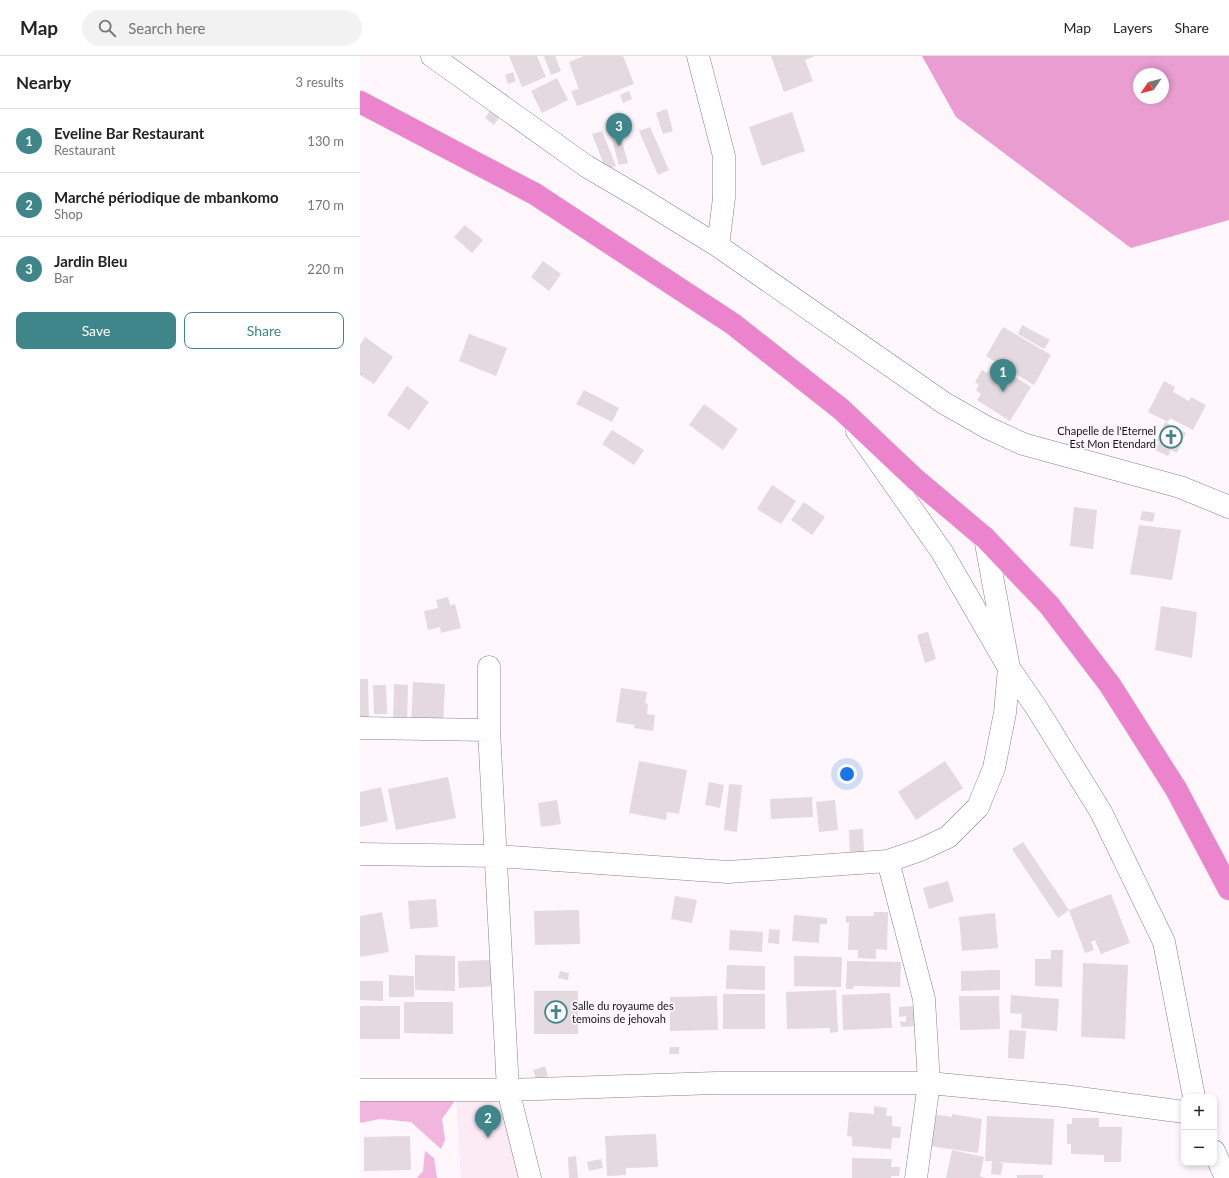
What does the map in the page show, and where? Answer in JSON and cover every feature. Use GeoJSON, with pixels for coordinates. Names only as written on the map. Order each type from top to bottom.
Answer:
{"type":"FeatureCollection","features":[{"type":"Feature","properties":{"kind":"highway"},"geometry":{"type":"LineString","coordinates":[[360,102],[535,194],[733,324],[841,410],[915,479],[985,538],[1050,605],[1110,685],[1176,789],[1229,889]]}},
{"type":"Feature","properties":{"kind":"street"},"geometry":{"type":"LineString","coordinates":[[432,56],[586,166],[718,246],[944,403],[988,428],[1023,444],[1180,487],[1229,507]]}},
{"type":"Feature","properties":{"kind":"street"},"geometry":{"type":"LineString","coordinates":[[698,56],[724,156],[724,198],[718,246]]}},
{"type":"Feature","properties":{"kind":"street"},"geometry":{"type":"LineString","coordinates":[[841,410],[942,552],[1009,668],[1036,707],[1102,812],[1164,942],[1193,1094]]}},
{"type":"Feature","properties":{"kind":"street"},"geometry":{"type":"LineString","coordinates":[[360,854],[496,856],[728,872],[888,861],[920,850],[948,837],[978,807],[994,768],[1005,713],[1009,668],[985,538]]}},
{"type":"Feature","properties":{"kind":"street"},"geometry":{"type":"LineString","coordinates":[[489,667],[489,730],[508,1090],[530,1178]]}},
{"type":"Feature","properties":{"kind":"street"},"geometry":{"type":"LineString","coordinates":[[360,728],[489,730]]}},
{"type":"Feature","properties":{"kind":"street"},"geometry":{"type":"LineString","coordinates":[[888,861],[924,999],[929,1083],[916,1178]]}},
{"type":"Feature","properties":{"kind":"street"},"geometry":{"type":"LineString","coordinates":[[360,1090],[508,1090],[716,1083],[929,1083],[1064,1096],[1181,1112]]}},
{"type":"Feature","properties":{"kind":"street"},"geometry":{"type":"LineString","coordinates":[[1217,1158],[1226,1178]]}},
{"type":"Feature","properties":{"kind":"shaded area"},"geometry":{"type":"Polygon","coordinates":[[[922,56],[1229,56],[1229,220],[1131,248],[956,117],[922,56]]]}},
{"type":"Feature","properties":{"kind":"shaded area"},"geometry":{"type":"Polygon","coordinates":[[[448,1093],[454,1102],[442,1119],[445,1140],[441,1149],[411,1122],[380,1119],[360,1123],[360,1095],[448,1093]]]}},
{"type":"Feature","properties":{"kind":"shaded area"},"geometry":{"type":"Polygon","coordinates":[[[456,1098],[513,1099],[520,1178],[461,1178],[456,1098]]]}},
{"type":"Feature","properties":{"kind":"shaded area"},"geometry":{"type":"Polygon","coordinates":[[[425,1151],[434,1158],[437,1178],[417,1178],[423,1171],[425,1151]]]}},
{"type":"Feature","properties":{"kind":"building"},"geometry":{"type":"Polygon","coordinates":[[[509,56],[537,56],[546,77],[522,87],[509,56]]]}},
{"type":"Feature","properties":{"kind":"building"},"geometry":{"type":"Polygon","coordinates":[[[544,56],[555,56],[561,71],[551,75],[544,56]]]}},
{"type":"Feature","properties":{"kind":"building"},"geometry":{"type":"Polygon","coordinates":[[[584,56],[623,56],[634,84],[577,106],[571,91],[579,89],[569,62],[584,56]]]}},
{"type":"Feature","properties":{"kind":"building"},"geometry":{"type":"Polygon","coordinates":[[[771,56],[815,56],[805,60],[813,81],[784,92],[771,56]]]}},
{"type":"Feature","properties":{"kind":"building"},"geometry":{"type":"Polygon","coordinates":[[[513,72],[516,81],[508,84],[505,75],[513,72]]]}},
{"type":"Feature","properties":{"kind":"building"},"geometry":{"type":"Polygon","coordinates":[[[557,78],[568,100],[542,113],[531,91],[557,78]]]}},
{"type":"Feature","properties":{"kind":"building"},"geometry":{"type":"Polygon","coordinates":[[[629,91],[632,99],[623,103],[620,95],[629,91]]]}},
{"type":"Feature","properties":{"kind":"building"},"geometry":{"type":"Polygon","coordinates":[[[492,108],[501,115],[494,125],[485,118],[492,108]]]}},
{"type":"Feature","properties":{"kind":"building"},"geometry":{"type":"Polygon","coordinates":[[[667,109],[673,131],[663,134],[656,113],[667,109]]]}},
{"type":"Feature","properties":{"kind":"building"},"geometry":{"type":"Polygon","coordinates":[[[792,112],[805,151],[762,166],[749,127],[792,112]]]}},
{"type":"Feature","properties":{"kind":"building"},"geometry":{"type":"Polygon","coordinates":[[[618,127],[628,163],[619,165],[609,130],[618,127]]]}},
{"type":"Feature","properties":{"kind":"building"},"geometry":{"type":"Polygon","coordinates":[[[650,127],[669,170],[658,175],[639,131],[650,127]]]}},
{"type":"Feature","properties":{"kind":"building"},"geometry":{"type":"Polygon","coordinates":[[[602,131],[616,166],[606,170],[592,134],[602,131]]]}},
{"type":"Feature","properties":{"kind":"building"},"geometry":{"type":"Polygon","coordinates":[[[465,225],[483,240],[472,253],[454,237],[465,225]]]}},
{"type":"Feature","properties":{"kind":"building"},"geometry":{"type":"Polygon","coordinates":[[[543,261],[561,274],[549,291],[531,277],[543,261]]]}},
{"type":"Feature","properties":{"kind":"building"},"geometry":{"type":"Polygon","coordinates":[[[1022,325],[1050,340],[1044,349],[1018,334],[1022,325]]]}},
{"type":"Feature","properties":{"kind":"building"},"geometry":{"type":"Polygon","coordinates":[[[1003,327],[1051,355],[1034,385],[986,356],[1003,327]]]}},
{"type":"Feature","properties":{"kind":"building"},"geometry":{"type":"Polygon","coordinates":[[[469,334],[507,348],[496,376],[459,361],[469,334]]]}},
{"type":"Feature","properties":{"kind":"building"},"geometry":{"type":"Polygon","coordinates":[[[365,337],[393,357],[374,384],[360,375],[360,345],[365,337]]]}},
{"type":"Feature","properties":{"kind":"building"},"geometry":{"type":"Polygon","coordinates":[[[993,363],[1031,387],[1010,421],[977,400],[981,394],[976,390],[979,385],[975,382],[982,370],[987,373],[993,363]]]}},
{"type":"Feature","properties":{"kind":"building"},"geometry":{"type":"Polygon","coordinates":[[[1164,381],[1175,387],[1173,392],[1189,401],[1191,397],[1206,405],[1193,430],[1170,418],[1168,422],[1148,412],[1164,381]]]}},
{"type":"Feature","properties":{"kind":"building"},"geometry":{"type":"Polygon","coordinates":[[[407,386],[429,402],[409,430],[387,415],[407,386]]]}},
{"type":"Feature","properties":{"kind":"building"},"geometry":{"type":"Polygon","coordinates":[[[584,390],[619,408],[612,422],[576,404],[584,390]]]}},
{"type":"Feature","properties":{"kind":"building"},"geometry":{"type":"Polygon","coordinates":[[[704,404],[738,429],[723,450],[689,425],[704,404]]]}},
{"type":"Feature","properties":{"kind":"building","name":"Chapelle de l'Eternel Est Mon Etendard"},"geometry":{"type":"Polygon","coordinates":[[[1165,422],[1186,433],[1177,453],[1171,450],[1168,456],[1155,450],[1159,442],[1156,441],[1165,422]]]}},
{"type":"Feature","properties":{"kind":"building"},"geometry":{"type":"Polygon","coordinates":[[[612,430],[644,450],[634,465],[602,444],[612,430]]]}},
{"type":"Feature","properties":{"kind":"building"},"geometry":{"type":"Polygon","coordinates":[[[772,485],[796,501],[781,524],[757,509],[772,485]]]}},
{"type":"Feature","properties":{"kind":"building"},"geometry":{"type":"Polygon","coordinates":[[[804,502],[825,517],[812,535],[791,520],[804,502]]]}},
{"type":"Feature","properties":{"kind":"building"},"geometry":{"type":"Polygon","coordinates":[[[1074,507],[1097,510],[1093,549],[1070,546],[1074,507]]]}},
{"type":"Feature","properties":{"kind":"building"},"geometry":{"type":"Polygon","coordinates":[[[1142,511],[1155,513],[1153,522],[1140,520],[1142,511]]]}},
{"type":"Feature","properties":{"kind":"building"},"geometry":{"type":"Polygon","coordinates":[[[1139,525],[1181,530],[1172,580],[1130,574],[1139,525]]]}},
{"type":"Feature","properties":{"kind":"building"},"geometry":{"type":"Polygon","coordinates":[[[448,597],[450,605],[455,604],[461,628],[441,633],[440,627],[428,630],[424,611],[438,608],[436,600],[448,597]]]}},
{"type":"Feature","properties":{"kind":"building"},"geometry":{"type":"Polygon","coordinates":[[[1161,606],[1197,612],[1192,658],[1155,650],[1161,606]]]}},
{"type":"Feature","properties":{"kind":"building"},"geometry":{"type":"Polygon","coordinates":[[[928,632],[936,659],[925,663],[917,635],[928,632]]]}},
{"type":"Feature","properties":{"kind":"building"},"geometry":{"type":"Polygon","coordinates":[[[360,679],[368,679],[369,723],[360,723],[360,679]]]}},
{"type":"Feature","properties":{"kind":"building"},"geometry":{"type":"Polygon","coordinates":[[[413,682],[445,684],[443,726],[411,724],[413,682]]]}},
{"type":"Feature","properties":{"kind":"building"},"geometry":{"type":"Polygon","coordinates":[[[394,684],[408,685],[407,721],[393,721],[394,684]]]}},
{"type":"Feature","properties":{"kind":"building"},"geometry":{"type":"Polygon","coordinates":[[[373,685],[386,685],[387,714],[374,714],[373,685]]]}},
{"type":"Feature","properties":{"kind":"building"},"geometry":{"type":"Polygon","coordinates":[[[621,688],[647,692],[645,703],[648,704],[647,714],[655,715],[653,731],[634,728],[635,725],[616,722],[621,688]]]}},
{"type":"Feature","properties":{"kind":"building"},"geometry":{"type":"Polygon","coordinates":[[[639,761],[687,770],[679,814],[667,812],[666,820],[629,813],[639,761]]]}},
{"type":"Feature","properties":{"kind":"building"},"geometry":{"type":"Polygon","coordinates":[[[945,761],[963,788],[916,820],[898,792],[945,761]]]}},
{"type":"Feature","properties":{"kind":"building"},"geometry":{"type":"Polygon","coordinates":[[[448,777],[456,818],[396,830],[388,789],[448,777]]]}},
{"type":"Feature","properties":{"kind":"building"},"geometry":{"type":"Polygon","coordinates":[[[709,782],[724,785],[720,808],[705,805],[709,782]]]}},
{"type":"Feature","properties":{"kind":"building"},"geometry":{"type":"Polygon","coordinates":[[[729,784],[742,785],[737,832],[724,830],[729,784]]]}},
{"type":"Feature","properties":{"kind":"building"},"geometry":{"type":"Polygon","coordinates":[[[381,787],[388,821],[360,827],[360,792],[381,787]]]}},
{"type":"Feature","properties":{"kind":"building"},"geometry":{"type":"Polygon","coordinates":[[[812,797],[813,817],[771,819],[770,799],[812,797]]]}},
{"type":"Feature","properties":{"kind":"building"},"geometry":{"type":"Polygon","coordinates":[[[557,800],[561,824],[541,827],[538,803],[557,800]]]}},
{"type":"Feature","properties":{"kind":"building"},"geometry":{"type":"Polygon","coordinates":[[[835,800],[838,830],[819,832],[816,802],[835,800]]]}},
{"type":"Feature","properties":{"kind":"building"},"geometry":{"type":"Polygon","coordinates":[[[863,829],[864,854],[850,855],[849,830],[863,829]]]}},
{"type":"Feature","properties":{"kind":"building"},"geometry":{"type":"Polygon","coordinates":[[[1023,842],[1069,910],[1058,918],[1012,849],[1023,842]]]}},
{"type":"Feature","properties":{"kind":"building"},"geometry":{"type":"Polygon","coordinates":[[[948,881],[954,901],[929,909],[923,888],[948,881]]]}},
{"type":"Feature","properties":{"kind":"building"},"geometry":{"type":"Polygon","coordinates":[[[1111,894],[1130,943],[1101,954],[1095,940],[1091,942],[1094,950],[1085,953],[1069,910],[1111,894]]]}},
{"type":"Feature","properties":{"kind":"building"},"geometry":{"type":"Polygon","coordinates":[[[675,896],[697,900],[692,923],[671,919],[675,896]]]}},
{"type":"Feature","properties":{"kind":"building"},"geometry":{"type":"Polygon","coordinates":[[[436,899],[438,927],[410,929],[408,901],[436,899]]]}},
{"type":"Feature","properties":{"kind":"building"},"geometry":{"type":"Polygon","coordinates":[[[579,910],[580,944],[535,945],[534,911],[579,910]]]}},
{"type":"Feature","properties":{"kind":"building"},"geometry":{"type":"Polygon","coordinates":[[[382,912],[389,952],[360,957],[360,916],[382,912]]]}},
{"type":"Feature","properties":{"kind":"building"},"geometry":{"type":"Polygon","coordinates":[[[874,912],[888,912],[887,950],[876,949],[876,959],[858,958],[858,950],[848,950],[849,922],[846,923],[846,916],[874,916],[874,912]]]}},
{"type":"Feature","properties":{"kind":"building"},"geometry":{"type":"Polygon","coordinates":[[[995,913],[998,948],[962,951],[959,917],[995,913]]]}},
{"type":"Feature","properties":{"kind":"building"},"geometry":{"type":"Polygon","coordinates":[[[794,915],[827,918],[827,924],[820,924],[819,943],[792,941],[794,915]]]}},
{"type":"Feature","properties":{"kind":"building"},"geometry":{"type":"Polygon","coordinates":[[[769,929],[780,930],[779,944],[768,943],[769,929]]]}},
{"type":"Feature","properties":{"kind":"building"},"geometry":{"type":"Polygon","coordinates":[[[730,930],[763,932],[762,952],[729,950],[730,930]]]}},
{"type":"Feature","properties":{"kind":"building"},"geometry":{"type":"Polygon","coordinates":[[[1051,950],[1063,950],[1062,987],[1035,986],[1035,959],[1051,959],[1051,950]]]}},
{"type":"Feature","properties":{"kind":"building"},"geometry":{"type":"Polygon","coordinates":[[[415,955],[455,956],[455,991],[415,990],[415,955]]]}},
{"type":"Feature","properties":{"kind":"building"},"geometry":{"type":"Polygon","coordinates":[[[794,956],[842,957],[841,987],[794,986],[794,956]]]}},
{"type":"Feature","properties":{"kind":"building"},"geometry":{"type":"Polygon","coordinates":[[[497,960],[498,986],[459,988],[458,961],[497,960]]]}},
{"type":"Feature","properties":{"kind":"building"},"geometry":{"type":"Polygon","coordinates":[[[847,961],[901,962],[900,987],[853,986],[853,989],[846,989],[847,961]]]}},
{"type":"Feature","properties":{"kind":"building"},"geometry":{"type":"Polygon","coordinates":[[[1083,963],[1128,965],[1125,1039],[1081,1037],[1083,963]]]}},
{"type":"Feature","properties":{"kind":"building"},"geometry":{"type":"Polygon","coordinates":[[[727,965],[765,966],[765,990],[726,989],[727,965]]]}},
{"type":"Feature","properties":{"kind":"building"},"geometry":{"type":"Polygon","coordinates":[[[1000,970],[1000,990],[961,991],[961,971],[1000,970]]]}},
{"type":"Feature","properties":{"kind":"building"},"geometry":{"type":"Polygon","coordinates":[[[560,971],[569,973],[568,980],[558,978],[560,971]]]}},
{"type":"Feature","properties":{"kind":"building"},"geometry":{"type":"Polygon","coordinates":[[[389,975],[414,976],[414,997],[389,997],[389,975]]]}},
{"type":"Feature","properties":{"kind":"building"},"geometry":{"type":"Polygon","coordinates":[[[360,981],[383,981],[383,1001],[360,1000],[360,981]]]}},
{"type":"Feature","properties":{"kind":"building"},"geometry":{"type":"Polygon","coordinates":[[[836,990],[838,1032],[830,1033],[830,1028],[787,1029],[786,992],[836,990]]]}},
{"type":"Feature","properties":{"kind":"building","name":"Salle du royaume des temoins de jehovah"},"geometry":{"type":"Polygon","coordinates":[[[534,991],[578,991],[578,1034],[534,1034],[534,991]]]}},
{"type":"Feature","properties":{"kind":"building"},"geometry":{"type":"Polygon","coordinates":[[[890,993],[892,1028],[843,1030],[842,995],[890,993]]]}},
{"type":"Feature","properties":{"kind":"building"},"geometry":{"type":"Polygon","coordinates":[[[723,994],[765,994],[765,1029],[723,1029],[723,994]]]}},
{"type":"Feature","properties":{"kind":"building"},"geometry":{"type":"Polygon","coordinates":[[[1011,995],[1059,999],[1057,1031],[1021,1028],[1022,1014],[1010,1013],[1011,995]]]}},
{"type":"Feature","properties":{"kind":"building"},"geometry":{"type":"Polygon","coordinates":[[[717,996],[718,1030],[670,1031],[670,997],[717,996]]]}},
{"type":"Feature","properties":{"kind":"building"},"geometry":{"type":"Polygon","coordinates":[[[959,996],[999,996],[1000,1029],[960,1030],[959,996]]]}},
{"type":"Feature","properties":{"kind":"building"},"geometry":{"type":"Polygon","coordinates":[[[404,1002],[453,1002],[453,1034],[404,1033],[404,1002]]]}},
{"type":"Feature","properties":{"kind":"building"},"geometry":{"type":"Polygon","coordinates":[[[360,1006],[400,1006],[400,1039],[360,1039],[360,1006]]]}},
{"type":"Feature","properties":{"kind":"building"},"geometry":{"type":"Polygon","coordinates":[[[914,1006],[915,1026],[901,1027],[900,1021],[906,1022],[906,1016],[899,1017],[899,1007],[914,1006]]]}},
{"type":"Feature","properties":{"kind":"building"},"geometry":{"type":"Polygon","coordinates":[[[1009,1030],[1026,1031],[1024,1059],[1008,1058],[1009,1030]]]}},
{"type":"Feature","properties":{"kind":"building"},"geometry":{"type":"Polygon","coordinates":[[[670,1047],[679,1047],[679,1054],[669,1054],[670,1047]]]}},
{"type":"Feature","properties":{"kind":"building"},"geometry":{"type":"Polygon","coordinates":[[[545,1066],[548,1076],[536,1079],[533,1070],[545,1066]]]}},
{"type":"Feature","properties":{"kind":"building"},"geometry":{"type":"Polygon","coordinates":[[[874,1106],[887,1108],[886,1116],[892,1116],[892,1126],[901,1127],[900,1138],[892,1138],[891,1149],[852,1146],[852,1137],[847,1136],[849,1112],[874,1114],[874,1106]]]}},
{"type":"Feature","properties":{"kind":"building"},"geometry":{"type":"Polygon","coordinates":[[[933,1114],[952,1117],[952,1114],[982,1119],[978,1153],[929,1146],[933,1114]]]}},
{"type":"Feature","properties":{"kind":"building"},"geometry":{"type":"Polygon","coordinates":[[[987,1116],[1054,1119],[1052,1165],[996,1162],[1003,1163],[1001,1175],[991,1174],[992,1161],[985,1161],[987,1116]]]}},
{"type":"Feature","properties":{"kind":"building"},"geometry":{"type":"Polygon","coordinates":[[[1072,1118],[1099,1118],[1099,1127],[1122,1127],[1121,1162],[1104,1162],[1104,1155],[1071,1154],[1071,1144],[1067,1144],[1067,1124],[1072,1124],[1072,1118]]]}},
{"type":"Feature","properties":{"kind":"building"},"geometry":{"type":"Polygon","coordinates":[[[656,1134],[658,1167],[626,1168],[626,1175],[607,1176],[605,1136],[656,1134]]]}},
{"type":"Feature","properties":{"kind":"building"},"geometry":{"type":"Polygon","coordinates":[[[410,1136],[411,1170],[364,1171],[364,1137],[410,1136]]]}},
{"type":"Feature","properties":{"kind":"building"},"geometry":{"type":"Polygon","coordinates":[[[952,1150],[984,1157],[980,1176],[985,1178],[946,1178],[952,1150]]]}},
{"type":"Feature","properties":{"kind":"building"},"geometry":{"type":"Polygon","coordinates":[[[576,1156],[578,1178],[569,1178],[568,1157],[576,1156]]]}},
{"type":"Feature","properties":{"kind":"building"},"geometry":{"type":"Polygon","coordinates":[[[852,1158],[892,1159],[891,1167],[900,1167],[899,1176],[891,1176],[891,1178],[852,1178],[852,1158]]]}},
{"type":"Feature","properties":{"kind":"building"},"geometry":{"type":"Polygon","coordinates":[[[601,1159],[603,1168],[589,1171],[587,1162],[601,1159]]]}},
{"type":"Feature","properties":{"kind":"building"},"geometry":{"type":"Polygon","coordinates":[[[1017,1175],[1043,1175],[1043,1178],[1017,1178],[1017,1175]]]}},
{"type":"Feature","properties":{"kind":"place","name":"Jardin Bleu"},"geometry":{"type":"Point","coordinates":[619,146]}},
{"type":"Feature","properties":{"kind":"place","name":"Eveline Bar Restaurant"},"geometry":{"type":"Point","coordinates":[1003,392]}},
{"type":"Feature","properties":{"kind":"place","name":"Chapelle de l'Eternel Est Mon Etendard"},"geometry":{"type":"Point","coordinates":[1171,437]}},
{"type":"Feature","properties":{"kind":"place","name":"Salle du royaume des temoins de jehovah"},"geometry":{"type":"Point","coordinates":[556,1012]}},
{"type":"Feature","properties":{"kind":"place","name":"Marché périodique de mbankomo"},"geometry":{"type":"Point","coordinates":[488,1138]}}]}
